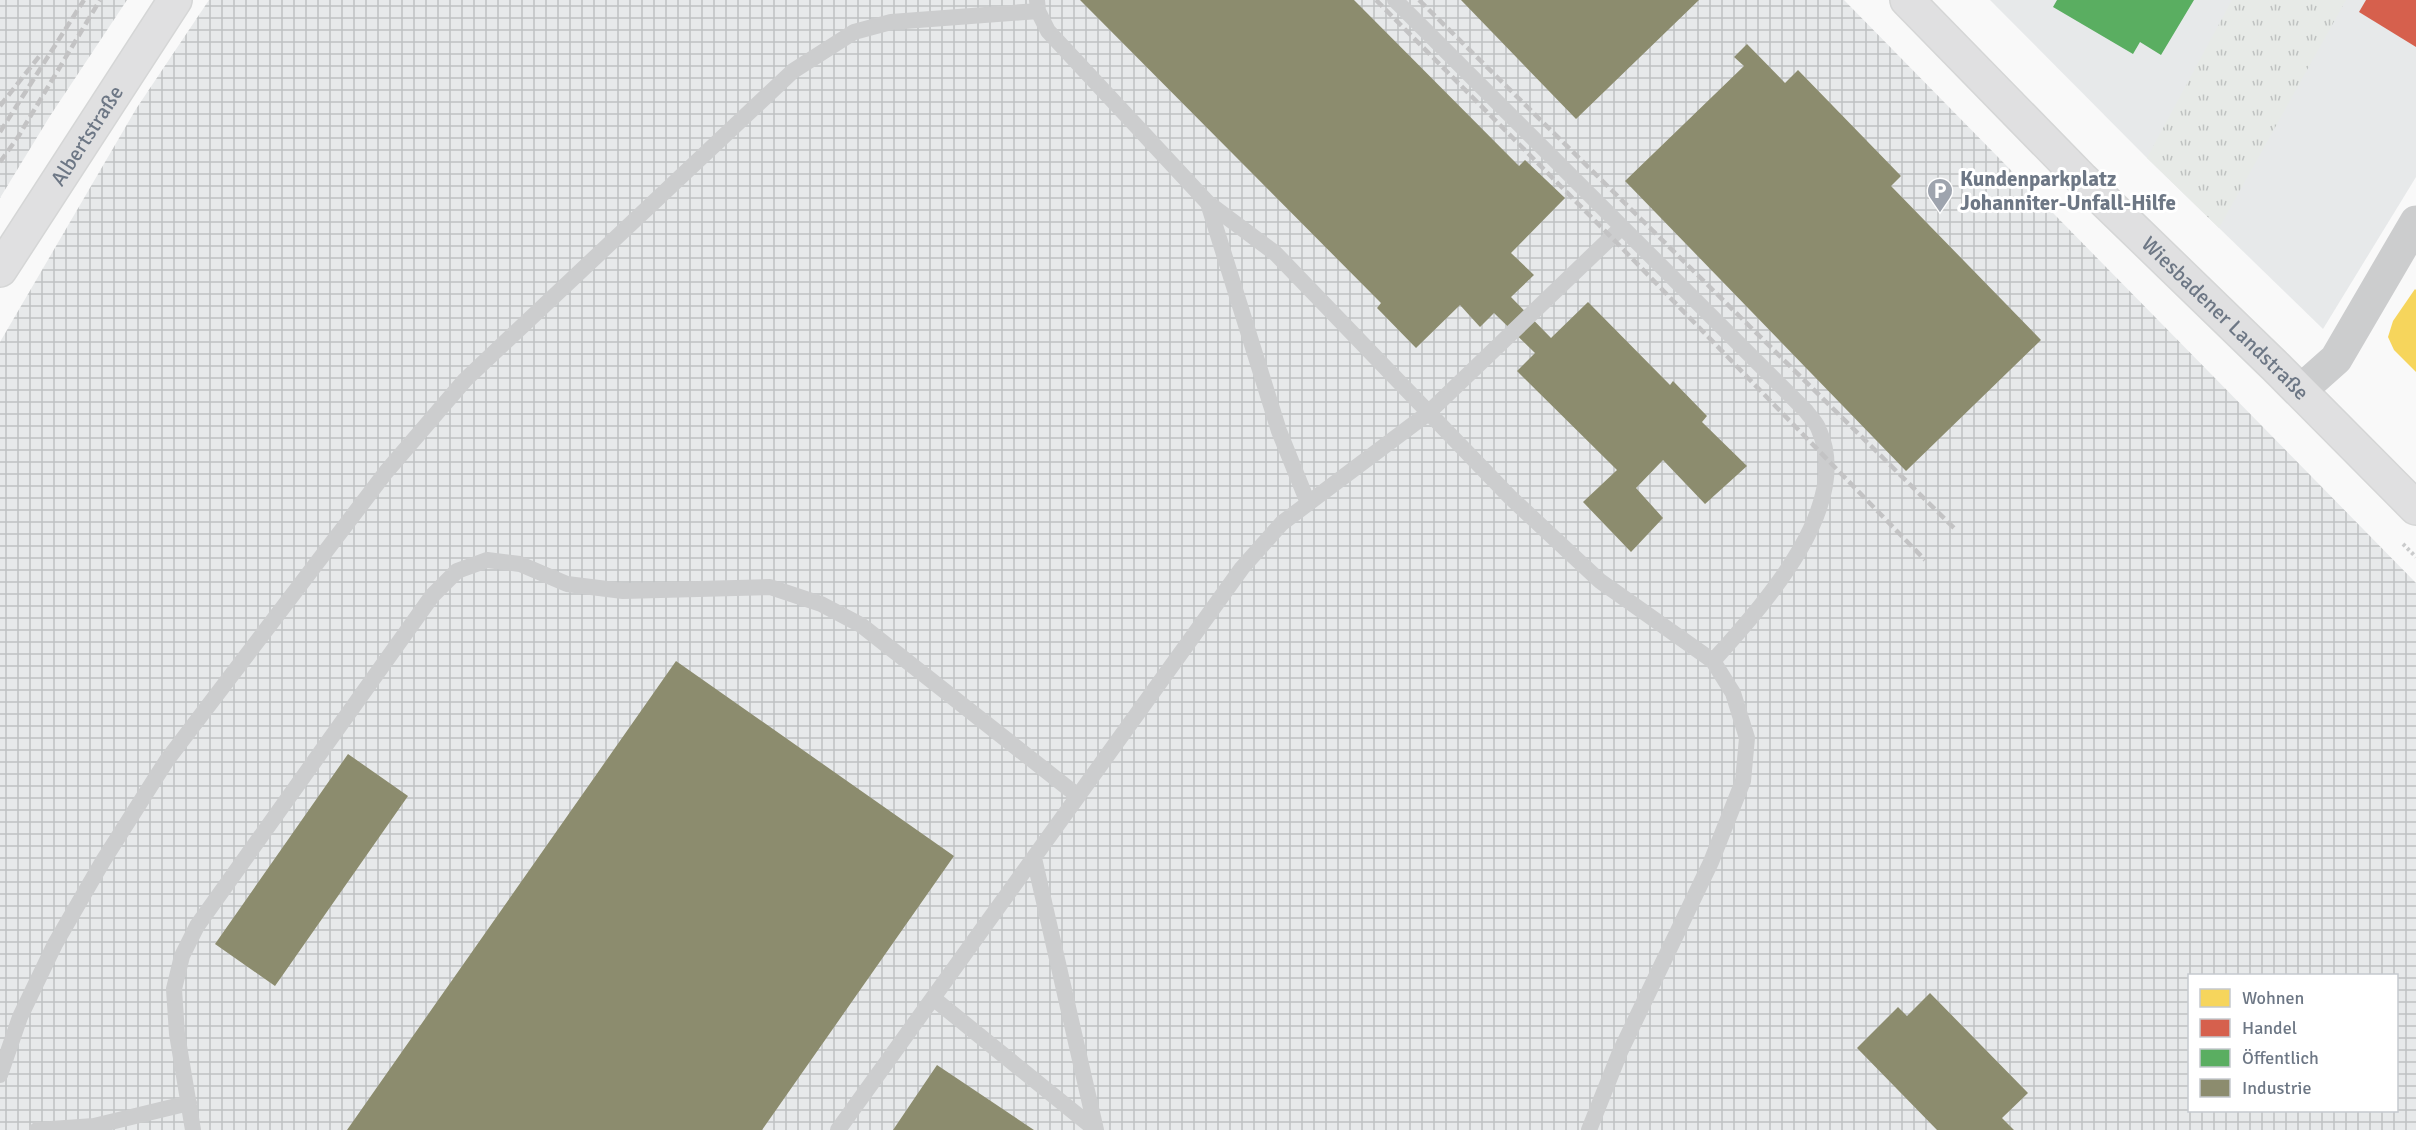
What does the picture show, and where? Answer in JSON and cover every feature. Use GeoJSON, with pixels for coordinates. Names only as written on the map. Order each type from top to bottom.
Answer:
{"type":"FeatureCollection","features":[{"type":"Feature","properties":{"kind":"main road","name":"Albertstraße"},"geometry":{"type":"LineString","coordinates":[[0,270],[175,0]]}},
{"type":"Feature","properties":{"kind":"main road","name":"Wiesbadener Landstraße"},"geometry":{"type":"LineString","coordinates":[[1907,0],[2082,179],[2416,508]]}},
{"type":"Feature","properties":{"kind":"street"},"geometry":{"type":"LineString","coordinates":[[2300,392],[2336,359],[2416,222]]}},
{"type":"Feature","properties":{"kind":"lane"},"geometry":{"type":"LineString","coordinates":[[1395,0],[1806,411],[1819,428],[1826,448],[1826,476],[1818,511],[1798,553],[1770,596],[1713,661]]}},
{"type":"Feature","properties":{"kind":"lane"},"geometry":{"type":"LineString","coordinates":[[0,1075],[20,1017],[55,944],[103,861],[167,760],[386,472],[465,380],[793,71],[854,32],[891,22],[1038,6],[1048,31],[1208,203],[1275,254],[1427,414],[1510,497],[1600,581],[1713,661],[1733,693],[1747,738],[1743,781],[1711,862],[1620,1052],[1589,1130]]}},
{"type":"Feature","properties":{"kind":"lane"},"geometry":{"type":"LineString","coordinates":[[1208,203],[1280,431],[1308,503]]}},
{"type":"Feature","properties":{"kind":"lane"},"geometry":{"type":"LineString","coordinates":[[838,1130],[1242,568],[1282,523],[1427,414],[1622,226]]}},
{"type":"Feature","properties":{"kind":"lane"},"geometry":{"type":"LineString","coordinates":[[193,1130],[177,1034],[174,989],[182,956],[197,926],[432,596],[457,571],[487,560],[520,564],[567,584],[623,591],[770,587],[821,604],[861,625],[1078,796]]}},
{"type":"Feature","properties":{"kind":"lane"},"geometry":{"type":"LineString","coordinates":[[1034,858],[1096,1130]]}},
{"type":"Feature","properties":{"kind":"lane"},"geometry":{"type":"LineString","coordinates":[[933,998],[1096,1130]]}},
{"type":"Feature","properties":{"kind":"lane"},"geometry":{"type":"LineString","coordinates":[[37,1130],[94,1126],[189,1103]]}},
{"type":"Feature","properties":{"kind":"shaded area"},"geometry":{"type":"Polygon","coordinates":[[[0,0],[127,0],[50,116],[0,198],[0,0]]]}},
{"type":"Feature","properties":{"kind":"shaded area"},"geometry":{"type":"Polygon","coordinates":[[[209,0],[1844,0],[2416,583],[2416,1130],[0,1130],[0,342],[136,109],[209,0]]]}},
{"type":"Feature","properties":{"kind":"shaded area"},"geometry":{"type":"Polygon","coordinates":[[[1990,0],[2416,0],[2416,177],[2323,329],[2147,158],[1990,0]]]}},
{"type":"Feature","properties":{"kind":"green space"},"geometry":{"type":"Polygon","coordinates":[[[2232,0],[2346,0],[2219,228],[2147,158],[2232,0]]]}},
{"type":"Feature","properties":{"kind":"building: Wohnen"},"geometry":{"type":"Polygon","coordinates":[[[2415,289],[2416,372],[2394,350],[2388,337],[2393,321],[2415,289]]]}},
{"type":"Feature","properties":{"kind":"building: Handel"},"geometry":{"type":"Polygon","coordinates":[[[2366,0],[2416,0],[2416,47],[2359,12],[2366,0]]]}},
{"type":"Feature","properties":{"kind":"building: Öffentlich"},"geometry":{"type":"Polygon","coordinates":[[[2057,0],[2194,0],[2161,55],[2140,42],[2133,54],[2053,7],[2057,0]]]}},
{"type":"Feature","properties":{"kind":"building: Industrie"},"geometry":{"type":"Polygon","coordinates":[[[1080,0],[1354,0],[1519,166],[1525,160],[1565,198],[1511,253],[1534,275],[1511,297],[1551,338],[1588,302],[1670,385],[1673,381],[1707,416],[1702,422],[1747,466],[1705,504],[1663,460],[1636,488],[1663,518],[1631,552],[1583,502],[1617,470],[1517,371],[1535,353],[1494,313],[1480,327],[1460,305],[1416,348],[1377,308],[1381,303],[1080,0]]]}},
{"type":"Feature","properties":{"kind":"building: Industrie"},"geometry":{"type":"Polygon","coordinates":[[[1461,0],[1699,0],[1576,119],[1461,0]]]}},
{"type":"Feature","properties":{"kind":"building: Industrie"},"geometry":{"type":"Polygon","coordinates":[[[1747,44],[1785,83],[1798,70],[1901,176],[1891,186],[2041,340],[1906,471],[1625,181],[1744,66],[1734,57],[1747,44]]]}},
{"type":"Feature","properties":{"kind":"building: Industrie"},"geometry":{"type":"Polygon","coordinates":[[[676,661],[954,856],[762,1130],[347,1130],[676,661]]]}},
{"type":"Feature","properties":{"kind":"building: Industrie"},"geometry":{"type":"Polygon","coordinates":[[[348,754],[408,796],[275,986],[215,944],[348,754]]]}},
{"type":"Feature","properties":{"kind":"building: Industrie"},"geometry":{"type":"Polygon","coordinates":[[[1930,993],[2028,1093],[2002,1118],[2014,1130],[1937,1130],[1857,1048],[1898,1007],[1907,1016],[1930,993]]]}},
{"type":"Feature","properties":{"kind":"building: Industrie"},"geometry":{"type":"Polygon","coordinates":[[[937,1065],[1034,1130],[893,1130],[937,1065]]]}},
{"type":"Feature","properties":{"kind":"railway"},"geometry":{"type":"LineString","coordinates":[[0,132],[84,0]]}},
{"type":"Feature","properties":{"kind":"railway"},"geometry":{"type":"LineString","coordinates":[[0,162],[18,137],[100,0]]}},
{"type":"Feature","properties":{"kind":"railway"},"geometry":{"type":"LineString","coordinates":[[1376,0],[1617,243],[1925,560]]}},
{"type":"Feature","properties":{"kind":"railway"},"geometry":{"type":"LineString","coordinates":[[1419,0],[1954,528]]}},
{"type":"Feature","properties":{"kind":"railway"},"geometry":{"type":"LineString","coordinates":[[0,106],[41,54]]}},
{"type":"Feature","properties":{"kind":"place","name":"Kundenparkplatz Johanniter-Unfall-Hilfe"},"geometry":{"type":"Point","coordinates":[1940,214]}}]}
